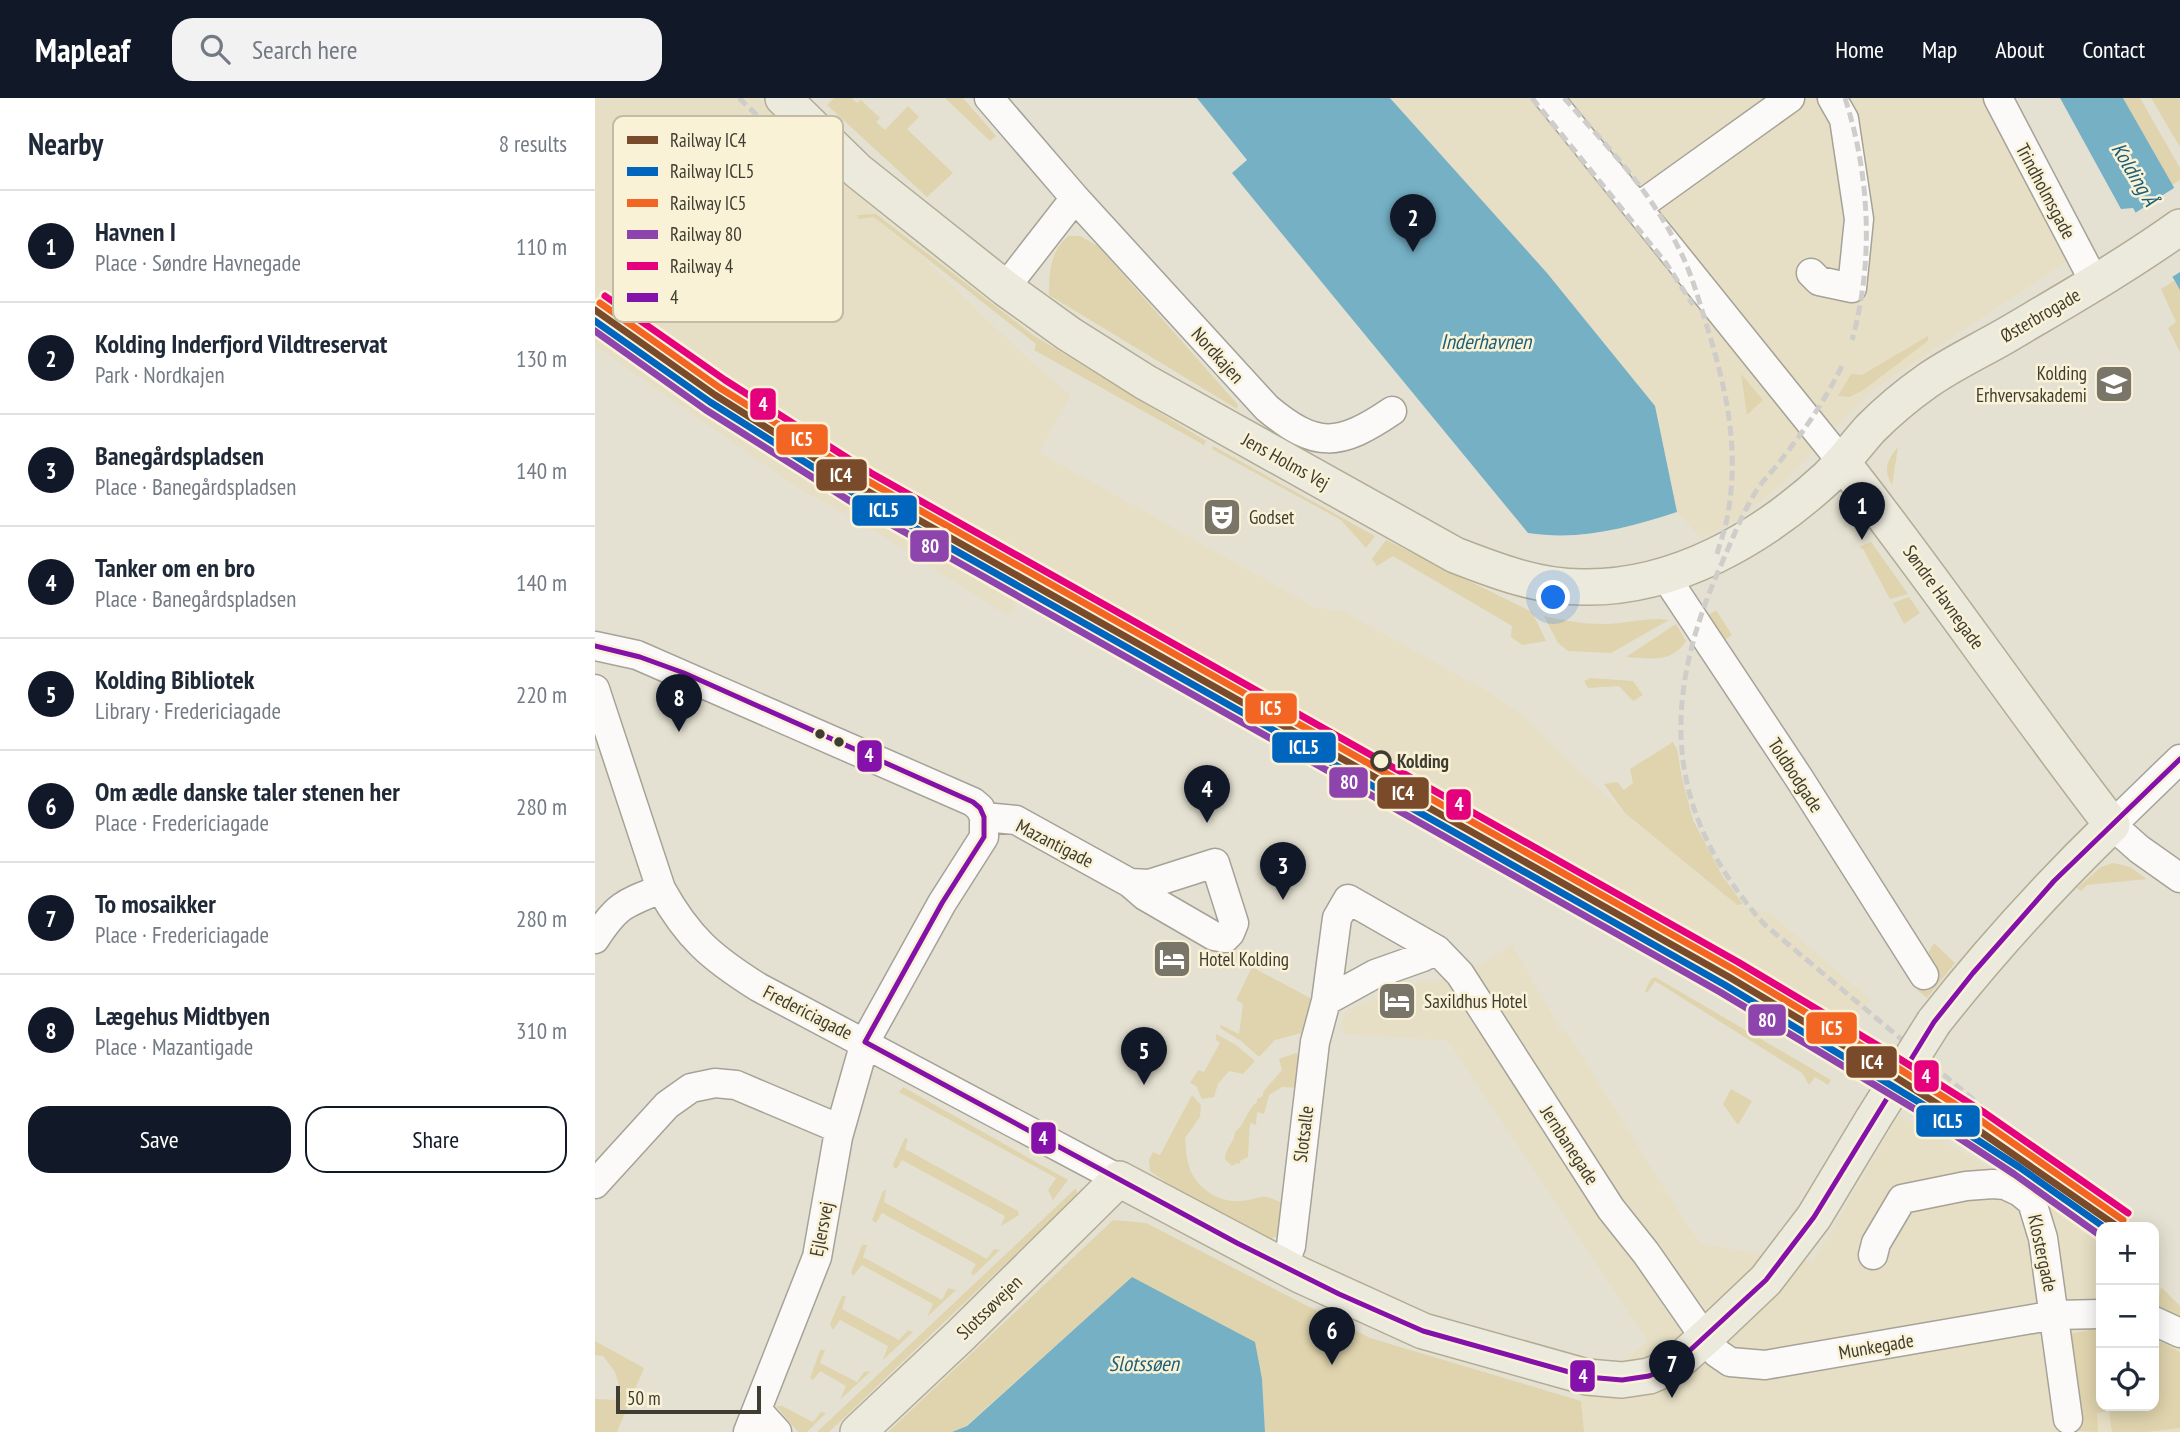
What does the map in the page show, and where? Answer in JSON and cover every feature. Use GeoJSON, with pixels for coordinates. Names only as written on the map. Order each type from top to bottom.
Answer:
{"type":"FeatureCollection","features":[{"type":"Feature","properties":{"kind":"main road","name":"Jens Holms Vej"},"geometry":{"type":"LineString","coordinates":[[783,98],[801,116]]}},
{"type":"Feature","properties":{"kind":"main road","name":"Jens Holms Vej"},"geometry":{"type":"LineString","coordinates":[[843,156],[1005,288],[1069,334],[1145,382],[1455,555],[1503,574],[1580,587],[1613,586],[1665,576],[1698,564],[1747,538],[1800,500],[1842,462]]}},
{"type":"Feature","properties":{"kind":"main road","name":"Østerbrogade"},"geometry":{"type":"LineString","coordinates":[[1842,462],[1872,427],[1928,380],[2095,283],[2180,227]]}},
{"type":"Feature","properties":{"kind":"main road","name":"Søndre Havnegade"},"geometry":{"type":"LineString","coordinates":[[1842,462],[1923,566],[2042,735],[2112,825]]}},
{"type":"Feature","properties":{"kind":"main road","name":"Fredericiagade"},"geometry":{"type":"LineString","coordinates":[[1119,1179],[1283,1267],[1423,1331],[1587,1377],[1622,1380],[1649,1376],[1672,1366],[1766,1280],[1814,1217],[1934,1022],[1989,952],[2054,881],[2112,825]]}},
{"type":"Feature","properties":{"kind":"main road","name":"Slotssøvejen"},"geometry":{"type":"LineString","coordinates":[[857,1432],[960,1336],[1119,1179]]}},
{"type":"Feature","properties":{"kind":"street","name":"Nordkajen"},"geometry":{"type":"LineString","coordinates":[[989,98],[1075,198],[1267,408],[1287,425],[1301,434],[1329,439],[1352,433],[1392,411]]}},
{"type":"Feature","properties":{"kind":"street","name":"Søndre Havnegade"},"geometry":{"type":"LineString","coordinates":[[1549,98],[1842,462]]}},
{"type":"Feature","properties":{"kind":"street"},"geometry":{"type":"LineString","coordinates":[[1638,206],[1790,98]]}},
{"type":"Feature","properties":{"kind":"street","name":"Trindholmsgade"},"geometry":{"type":"LineString","coordinates":[[1999,98],[2095,283]]}},
{"type":"Feature","properties":{"kind":"street"},"geometry":{"type":"LineString","coordinates":[[1811,274],[1819,281],[1852,288],[1859,219],[1842,111]]}},
{"type":"Feature","properties":{"kind":"street"},"geometry":{"type":"LineString","coordinates":[[1005,288],[1075,198]]}},
{"type":"Feature","properties":{"kind":"street","name":"Toldbodgade"},"geometry":{"type":"LineString","coordinates":[[1665,576],[1799,778],[1924,975]]}},
{"type":"Feature","properties":{"kind":"street"},"geometry":{"type":"LineString","coordinates":[[595,646],[637,655],[893,765],[973,802],[984,817]]}},
{"type":"Feature","properties":{"kind":"street","name":"Fredericiagade"},"geometry":{"type":"LineString","coordinates":[[595,689],[661,889],[675,915],[720,963],[758,987],[1119,1179]]}},
{"type":"Feature","properties":{"kind":"street"},"geometry":{"type":"LineString","coordinates":[[2112,825],[2180,759]]}},
{"type":"Feature","properties":{"kind":"street","name":"Mazantigade"},"geometry":{"type":"LineString","coordinates":[[984,817],[1016,820],[1130,883],[1145,896],[1215,936],[1225,938],[1230,933],[1234,923],[1215,863],[1150,884],[1130,883]]}},
{"type":"Feature","properties":{"kind":"street","name":"Ejlersvej"},"geometry":{"type":"LineString","coordinates":[[777,1432],[752,1421],[817,1257],[840,1129],[865,1042],[942,903],[984,837],[984,817]]}},
{"type":"Feature","properties":{"kind":"street","name":"Søndre Havnegade"},"geometry":{"type":"LineString","coordinates":[[2112,825],[2139,849],[2180,878]]}},
{"type":"Feature","properties":{"kind":"street"},"geometry":{"type":"LineString","coordinates":[[595,939],[607,920],[626,902],[661,889]]}},
{"type":"Feature","properties":{"kind":"street","name":"Slotsalle"},"geometry":{"type":"LineString","coordinates":[[1283,1267],[1291,1246],[1315,1042],[1326,1001],[1337,918],[1348,899]]}},
{"type":"Feature","properties":{"kind":"street","name":"Jernbanegade"},"geometry":{"type":"LineString","coordinates":[[1348,899],[1437,950],[1460,974],[1611,1209],[1646,1253],[1705,1338]]}},
{"type":"Feature","properties":{"kind":"street"},"geometry":{"type":"LineString","coordinates":[[1333,946],[1375,974]]}},
{"type":"Feature","properties":{"kind":"street"},"geometry":{"type":"LineString","coordinates":[[1326,1001],[1375,974],[1437,950]]}},
{"type":"Feature","properties":{"kind":"street"},"geometry":{"type":"LineString","coordinates":[[595,1184],[667,1105],[691,1088],[715,1083],[736,1085],[840,1129]]}},
{"type":"Feature","properties":{"kind":"street","name":"Klostergade"},"geometry":{"type":"LineString","coordinates":[[1873,1255],[1876,1243],[1902,1199],[1966,1186],[2005,1185],[2032,1202],[2043,1238],[2069,1419]]}},
{"type":"Feature","properties":{"kind":"street","name":"Munkegade"},"geometry":{"type":"LineString","coordinates":[[1705,1338],[1717,1353],[1730,1362],[1765,1365],[2055,1315],[2096,1314]]}},
{"type":"Feature","properties":{"kind":"street"},"geometry":{"type":"LineString","coordinates":[[2159,1323],[2180,1333]]}},
{"type":"Feature","properties":{"kind":"shaded area"},"geometry":{"type":"Polygon","coordinates":[[[595,98],[758,98],[777,116],[613,116],[613,322],[843,322],[843,180],[1029,360],[1071,395],[1039,452],[1316,608],[1343,611],[1487,691],[1522,714],[1625,813],[1736,905],[1770,913],[1872,1001],[1817,1041],[1655,955],[1019,597],[1009,615],[998,610],[859,521],[802,491],[595,346],[595,98]]]}},
{"type":"Feature","properties":{"kind":"shaded area"},"geometry":{"type":"Polygon","coordinates":[[[834,98],[852,98],[857,103],[861,100],[880,118],[876,122],[885,130],[908,106],[919,117],[907,129],[953,173],[927,197],[843,120],[843,116],[839,116],[827,105],[834,98]]]}},
{"type":"Feature","properties":{"kind":"shaded area"},"geometry":{"type":"Polygon","coordinates":[[[945,98],[963,98],[996,136],[990,141],[945,98]]]}},
{"type":"Feature","properties":{"kind":"shaded area"},"geometry":{"type":"Polygon","coordinates":[[[1390,98],[1991,98],[2071,259],[1871,391],[1781,485],[1736,520],[1702,539],[1677,512],[1547,273],[1390,98]]]}},
{"type":"Feature","properties":{"kind":"shaded area"},"geometry":{"type":"Polygon","coordinates":[[[2123,98],[2140,98],[2180,168],[2180,180],[2172,185],[2123,98]]]}},
{"type":"Feature","properties":{"kind":"shaded area"},"geometry":{"type":"Polygon","coordinates":[[[2151,98],[2180,98],[2180,147],[2151,98]]]}},
{"type":"Feature","properties":{"kind":"shaded area"},"geometry":{"type":"Polygon","coordinates":[[[876,214],[1033,335],[1206,441],[1204,445],[1034,350],[1036,344],[874,217],[859,219],[857,215],[876,214]]]}},
{"type":"Feature","properties":{"kind":"shaded area"},"geometry":{"type":"Polygon","coordinates":[[[1069,236],[1080,236],[1098,246],[1238,405],[1237,409],[1049,295],[1050,270],[1054,255],[1069,236]]]}},
{"type":"Feature","properties":{"kind":"shaded area"},"geometry":{"type":"Polygon","coordinates":[[[2174,281],[2180,290],[2180,352],[2168,328],[2176,322],[2161,289],[2174,281]]]}},
{"type":"Feature","properties":{"kind":"shaded area"},"geometry":{"type":"Polygon","coordinates":[[[1928,336],[1928,341],[1866,388],[1850,397],[1838,396],[1851,374],[1862,375],[1928,336]]]}},
{"type":"Feature","properties":{"kind":"shaded area"},"geometry":{"type":"Polygon","coordinates":[[[1741,374],[1763,400],[1747,415],[1741,374]]]}},
{"type":"Feature","properties":{"kind":"shaded area"},"geometry":{"type":"Polygon","coordinates":[[[1213,446],[1375,536],[1366,548],[1341,520],[1212,449],[1213,446]]]}},
{"type":"Feature","properties":{"kind":"shaded area"},"geometry":{"type":"Polygon","coordinates":[[[1898,447],[1892,485],[1887,465],[1898,447]]]}},
{"type":"Feature","properties":{"kind":"shaded area"},"geometry":{"type":"Polygon","coordinates":[[[1386,540],[1532,612],[1546,641],[1522,645],[1511,637],[1512,626],[1393,556],[1377,566],[1372,559],[1386,540]]]}},
{"type":"Feature","properties":{"kind":"shaded area"},"geometry":{"type":"Polygon","coordinates":[[[1871,542],[1908,594],[1890,599],[1863,549],[1859,547],[1871,542]]]}},
{"type":"Feature","properties":{"kind":"shaded area"},"geometry":{"type":"Polygon","coordinates":[[[1909,597],[1920,613],[1904,624],[1893,603],[1909,597]]]}},
{"type":"Feature","properties":{"kind":"shaded area"},"geometry":{"type":"Polygon","coordinates":[[[1716,610],[1732,635],[1725,640],[1711,624],[1709,615],[1716,610]]]}},
{"type":"Feature","properties":{"kind":"shaded area"},"geometry":{"type":"Polygon","coordinates":[[[1544,616],[1601,624],[1669,620],[1611,653],[1568,651],[1558,643],[1544,616]]]}},
{"type":"Feature","properties":{"kind":"shaded area"},"geometry":{"type":"Polygon","coordinates":[[[1676,624],[1686,641],[1674,653],[1659,658],[1626,657],[1676,624]]]}},
{"type":"Feature","properties":{"kind":"shaded area"},"geometry":{"type":"Polygon","coordinates":[[[1590,678],[1633,681],[1643,695],[1633,701],[1619,686],[1588,688],[1584,681],[1590,678]]]}},
{"type":"Feature","properties":{"kind":"shaded area"},"geometry":{"type":"Polygon","coordinates":[[[1673,742],[1677,749],[1693,820],[1723,877],[1743,904],[1737,905],[1625,813],[1604,784],[1617,782],[1624,790],[1633,783],[1630,769],[1673,742]]]}},
{"type":"Feature","properties":{"kind":"shaded area"},"geometry":{"type":"Polygon","coordinates":[[[2113,863],[2130,867],[2147,879],[2087,885],[2081,891],[2077,888],[2101,867],[2113,863]]]}},
{"type":"Feature","properties":{"kind":"shaded area"},"geometry":{"type":"Polygon","coordinates":[[[1934,943],[1955,963],[1927,998],[1917,990],[1929,974],[1924,960],[1934,943]]]}},
{"type":"Feature","properties":{"kind":"shaded area"},"geometry":{"type":"Polygon","coordinates":[[[1512,944],[1560,1029],[1567,1032],[1702,1244],[1813,1262],[1899,1115],[2044,1200],[2096,1238],[2096,1411],[2159,1411],[2159,1286],[2180,1305],[2180,1432],[1584,1432],[1581,1401],[1647,1341],[1448,1041],[1347,1034],[1340,1027],[1347,1010],[1424,980],[1435,982],[1485,962],[1512,944]]]}},
{"type":"Feature","properties":{"kind":"shaded area"},"geometry":{"type":"Polygon","coordinates":[[[1252,967],[1312,999],[1305,1032],[1275,1040],[1259,1057],[1220,1028],[1221,1025],[1239,1034],[1243,1004],[1236,1000],[1252,967]]]}},
{"type":"Feature","properties":{"kind":"shaded area"},"geometry":{"type":"Polygon","coordinates":[[[1655,977],[1831,1080],[1828,1085],[1815,1077],[1809,1085],[1802,1073],[1655,981],[1647,993],[1645,991],[1651,979],[1655,977]]]}},
{"type":"Feature","properties":{"kind":"shaded area"},"geometry":{"type":"Polygon","coordinates":[[[1216,1034],[1236,1045],[1255,1061],[1243,1074],[1229,1071],[1218,1084],[1214,1097],[1202,1099],[1196,1086],[1190,1083],[1198,1070],[1204,1072],[1220,1043],[1216,1040],[1216,1034]]]}},
{"type":"Feature","properties":{"kind":"shaded area"},"geometry":{"type":"Polygon","coordinates":[[[1296,1053],[1304,1057],[1300,1088],[1282,1087],[1269,1095],[1264,1114],[1257,1112],[1256,1125],[1250,1123],[1248,1157],[1240,1161],[1240,1164],[1232,1166],[1225,1159],[1235,1132],[1257,1099],[1263,1096],[1263,1092],[1282,1070],[1279,1059],[1296,1053]]]}},
{"type":"Feature","properties":{"kind":"shaded area"},"geometry":{"type":"Polygon","coordinates":[[[903,1087],[1068,1180],[1053,1200],[1048,1190],[1056,1178],[899,1092],[903,1087]]]}},
{"type":"Feature","properties":{"kind":"shaded area"},"geometry":{"type":"Polygon","coordinates":[[[1731,1089],[1752,1101],[1738,1125],[1723,1104],[1731,1089]]]}},
{"type":"Feature","properties":{"kind":"shaded area"},"geometry":{"type":"Polygon","coordinates":[[[1192,1095],[1201,1105],[1200,1117],[1185,1138],[1187,1159],[1196,1181],[1209,1192],[1224,1199],[1240,1201],[1264,1197],[1282,1203],[1277,1236],[1271,1239],[1180,1192],[1150,1171],[1149,1160],[1153,1152],[1160,1155],[1192,1095]]]}},
{"type":"Feature","properties":{"kind":"shaded area"},"geometry":{"type":"Polygon","coordinates":[[[905,1138],[908,1139],[905,1149],[1018,1211],[1019,1215],[1001,1226],[1005,1216],[902,1160],[897,1168],[894,1168],[893,1164],[905,1138]]]}},
{"type":"Feature","properties":{"kind":"shaded area"},"geometry":{"type":"Polygon","coordinates":[[[1076,1188],[1077,1194],[1069,1203],[829,1432],[817,1432],[1076,1188]]]}},
{"type":"Feature","properties":{"kind":"shaded area"},"geometry":{"type":"Polygon","coordinates":[[[886,1190],[884,1202],[987,1259],[994,1249],[1000,1250],[973,1276],[971,1273],[976,1264],[882,1213],[876,1223],[872,1220],[883,1191],[886,1190]]]}},
{"type":"Feature","properties":{"kind":"shaded area"},"geometry":{"type":"Polygon","coordinates":[[[1113,1220],[1146,1223],[1370,1338],[1581,1401],[1584,1432],[1265,1432],[1262,1379],[1132,1277],[966,1426],[952,1432],[888,1432],[1113,1220]]]}},
{"type":"Feature","properties":{"kind":"shaded area"},"geometry":{"type":"Polygon","coordinates":[[[862,1245],[867,1245],[863,1257],[942,1300],[948,1288],[956,1290],[927,1317],[933,1304],[862,1265],[853,1276],[851,1272],[862,1245]]]}},
{"type":"Feature","properties":{"kind":"shaded area"},"geometry":{"type":"Polygon","coordinates":[[[2161,1287],[2180,1306],[2180,1316],[2159,1308],[2161,1287]]]}},
{"type":"Feature","properties":{"kind":"shaded area"},"geometry":{"type":"Polygon","coordinates":[[[842,1296],[846,1296],[842,1309],[899,1340],[908,1330],[913,1332],[883,1360],[888,1346],[840,1320],[833,1330],[830,1324],[842,1296]]]}},
{"type":"Feature","properties":{"kind":"shaded area"},"geometry":{"type":"Polygon","coordinates":[[[2096,1330],[2096,1411],[2109,1411],[2097,1413],[2098,1432],[2079,1431],[2080,1409],[2070,1334],[2096,1330]]]}},
{"type":"Feature","properties":{"kind":"shaded area"},"geometry":{"type":"Polygon","coordinates":[[[595,1341],[644,1368],[617,1432],[595,1432],[595,1399],[616,1400],[621,1392],[615,1372],[603,1356],[595,1355],[595,1341]]]}},
{"type":"Feature","properties":{"kind":"shaded area"},"geometry":{"type":"Polygon","coordinates":[[[2159,1341],[2180,1352],[2180,1428],[2112,1432],[2109,1411],[2159,1411],[2159,1341]]]}},
{"type":"Feature","properties":{"kind":"shaded area"},"geometry":{"type":"Polygon","coordinates":[[[820,1350],[825,1350],[820,1363],[857,1382],[864,1372],[871,1371],[840,1400],[846,1386],[820,1371],[813,1380],[810,1378],[820,1350]]]}},
{"type":"Feature","properties":{"kind":"shaded area"},"geometry":{"type":"Polygon","coordinates":[[[776,1406],[782,1406],[813,1422],[821,1412],[826,1413],[807,1432],[798,1432],[776,1406]]]}},
{"type":"Feature","properties":{"kind":"water","name":"Inderhavnen"},"geometry":{"type":"Polygon","coordinates":[[[1197,98],[1390,98],[1547,273],[1655,406],[1677,512],[1604,532],[1567,535],[1528,533],[1232,173],[1247,160],[1197,98]]]}},
{"type":"Feature","properties":{"kind":"water","name":"Kolding Å"},"geometry":{"type":"Polygon","coordinates":[[[2060,98],[2123,98],[2180,198],[2180,290],[2133,208],[2121,209],[2060,98]]]}},
{"type":"Feature","properties":{"kind":"water","name":"Slotssøen"},"geometry":{"type":"Polygon","coordinates":[[[1132,1277],[1255,1342],[1262,1379],[1265,1432],[952,1432],[967,1426],[1132,1277]]]}},
{"type":"Feature","properties":{"kind":"pier"},"geometry":{"type":"Polygon","coordinates":[[[2177,186],[2180,191],[2180,272],[2169,279],[2132,215],[2177,186]]]}},
{"type":"Feature","properties":{"kind":"railway"},"geometry":{"type":"LineString","coordinates":[[739,98],[758,116]]}},
{"type":"Feature","properties":{"kind":"railway"},"geometry":{"type":"LineString","coordinates":[[1532,98],[1666,263],[1693,305]]}},
{"type":"Feature","properties":{"kind":"railway"},"geometry":{"type":"LineString","coordinates":[[1564,98],[1625,168],[1666,224],[1682,254],[1696,291],[1719,368],[1731,439],[1731,488],[1727,518],[1717,554]]}},
{"type":"Feature","properties":{"kind":"railway"},"geometry":{"type":"LineString","coordinates":[[1845,98],[1860,158],[1866,219],[1864,280],[1852,340]]}},
{"type":"Feature","properties":{"kind":"railway"},"geometry":{"type":"LineString","coordinates":[[1842,366],[1806,426],[1750,502],[1701,615],[1688,662],[1682,708],[1682,752],[1690,796],[1706,839],[1731,881],[1764,924],[2026,1141]]}},
{"type":"Feature","properties":{"kind":"rail line","name":"4"},"geometry":{"type":"LineString","coordinates":[[605,296],[613,302]]}},
{"type":"Feature","properties":{"kind":"rail line","name":"IC5"},"geometry":{"type":"LineString","coordinates":[[600,303],[613,312]]}},
{"type":"Feature","properties":{"kind":"rail line","name":"IC4"},"geometry":{"type":"LineString","coordinates":[[595,310],[715,395],[862,488],[1729,977],[1975,1128],[2111,1222]]}},
{"type":"Feature","properties":{"kind":"rail line","name":"ICL5"},"geometry":{"type":"LineString","coordinates":[[595,321],[710,402],[857,495],[1725,985],[1922,1104],[2097,1222]]}},
{"type":"Feature","properties":{"kind":"rail line","name":"IC5"},"geometry":{"type":"LineString","coordinates":[[627,322],[720,388],[866,480],[1733,969],[1882,1058],[1980,1120],[2123,1220]]}},
{"type":"Feature","properties":{"kind":"rail line","name":"4"},"geometry":{"type":"LineString","coordinates":[[642,322],[725,380],[871,473],[1738,962],[1887,1051],[1985,1113],[2128,1213]]}},
{"type":"Feature","properties":{"kind":"rail line","name":"80"},"geometry":{"type":"LineString","coordinates":[[595,331],[706,410],[853,503],[1720,992],[1918,1111],[2096,1232]]}},
{"type":"Feature","properties":{"kind":"transit line","name":"4"},"geometry":{"type":"LineString","coordinates":[[595,646],[640,657],[684,673],[973,802],[980,808],[984,817],[984,837],[942,903],[865,1042],[1237,1243],[1339,1294],[1423,1331],[1587,1377],[1622,1380],[1649,1376],[1673,1366],[1766,1280],[1814,1217],[1934,1022],[2054,881],[2180,759]]}},
{"type":"Feature","properties":{"kind":"place","name":"Kolding Inderfjord Vildtreservat"},"geometry":{"type":"Point","coordinates":[1413,252]}},
{"type":"Feature","properties":{"kind":"place","name":"Kolding Erhvervsakademi"},"geometry":{"type":"Point","coordinates":[2114,384]}},
{"type":"Feature","properties":{"kind":"place","name":"Godset"},"geometry":{"type":"Point","coordinates":[1222,517]}},
{"type":"Feature","properties":{"kind":"place","name":"Havnen I"},"geometry":{"type":"Point","coordinates":[1862,540]}},
{"type":"Feature","properties":{"kind":"place","name":"Lægehus Midtbyen"},"geometry":{"type":"Point","coordinates":[679,732]}},
{"type":"Feature","properties":{"kind":"place","name":"Kolding"},"geometry":{"type":"Point","coordinates":[1381,761]}},
{"type":"Feature","properties":{"kind":"place","name":"Tanker om en bro"},"geometry":{"type":"Point","coordinates":[1207,823]}},
{"type":"Feature","properties":{"kind":"place","name":"Banegårdspladsen"},"geometry":{"type":"Point","coordinates":[1283,900]}},
{"type":"Feature","properties":{"kind":"place","name":"Hotel Kolding"},"geometry":{"type":"Point","coordinates":[1172,959]}},
{"type":"Feature","properties":{"kind":"place","name":"Saxildhus Hotel"},"geometry":{"type":"Point","coordinates":[1397,1001]}},
{"type":"Feature","properties":{"kind":"place","name":"Kolding Bibliotek"},"geometry":{"type":"Point","coordinates":[1144,1085]}},
{"type":"Feature","properties":{"kind":"place","name":"Om ædle danske taler stenen her"},"geometry":{"type":"Point","coordinates":[1332,1365]}},
{"type":"Feature","properties":{"kind":"place","name":"To mosaikker"},"geometry":{"type":"Point","coordinates":[1672,1398]}}]}
